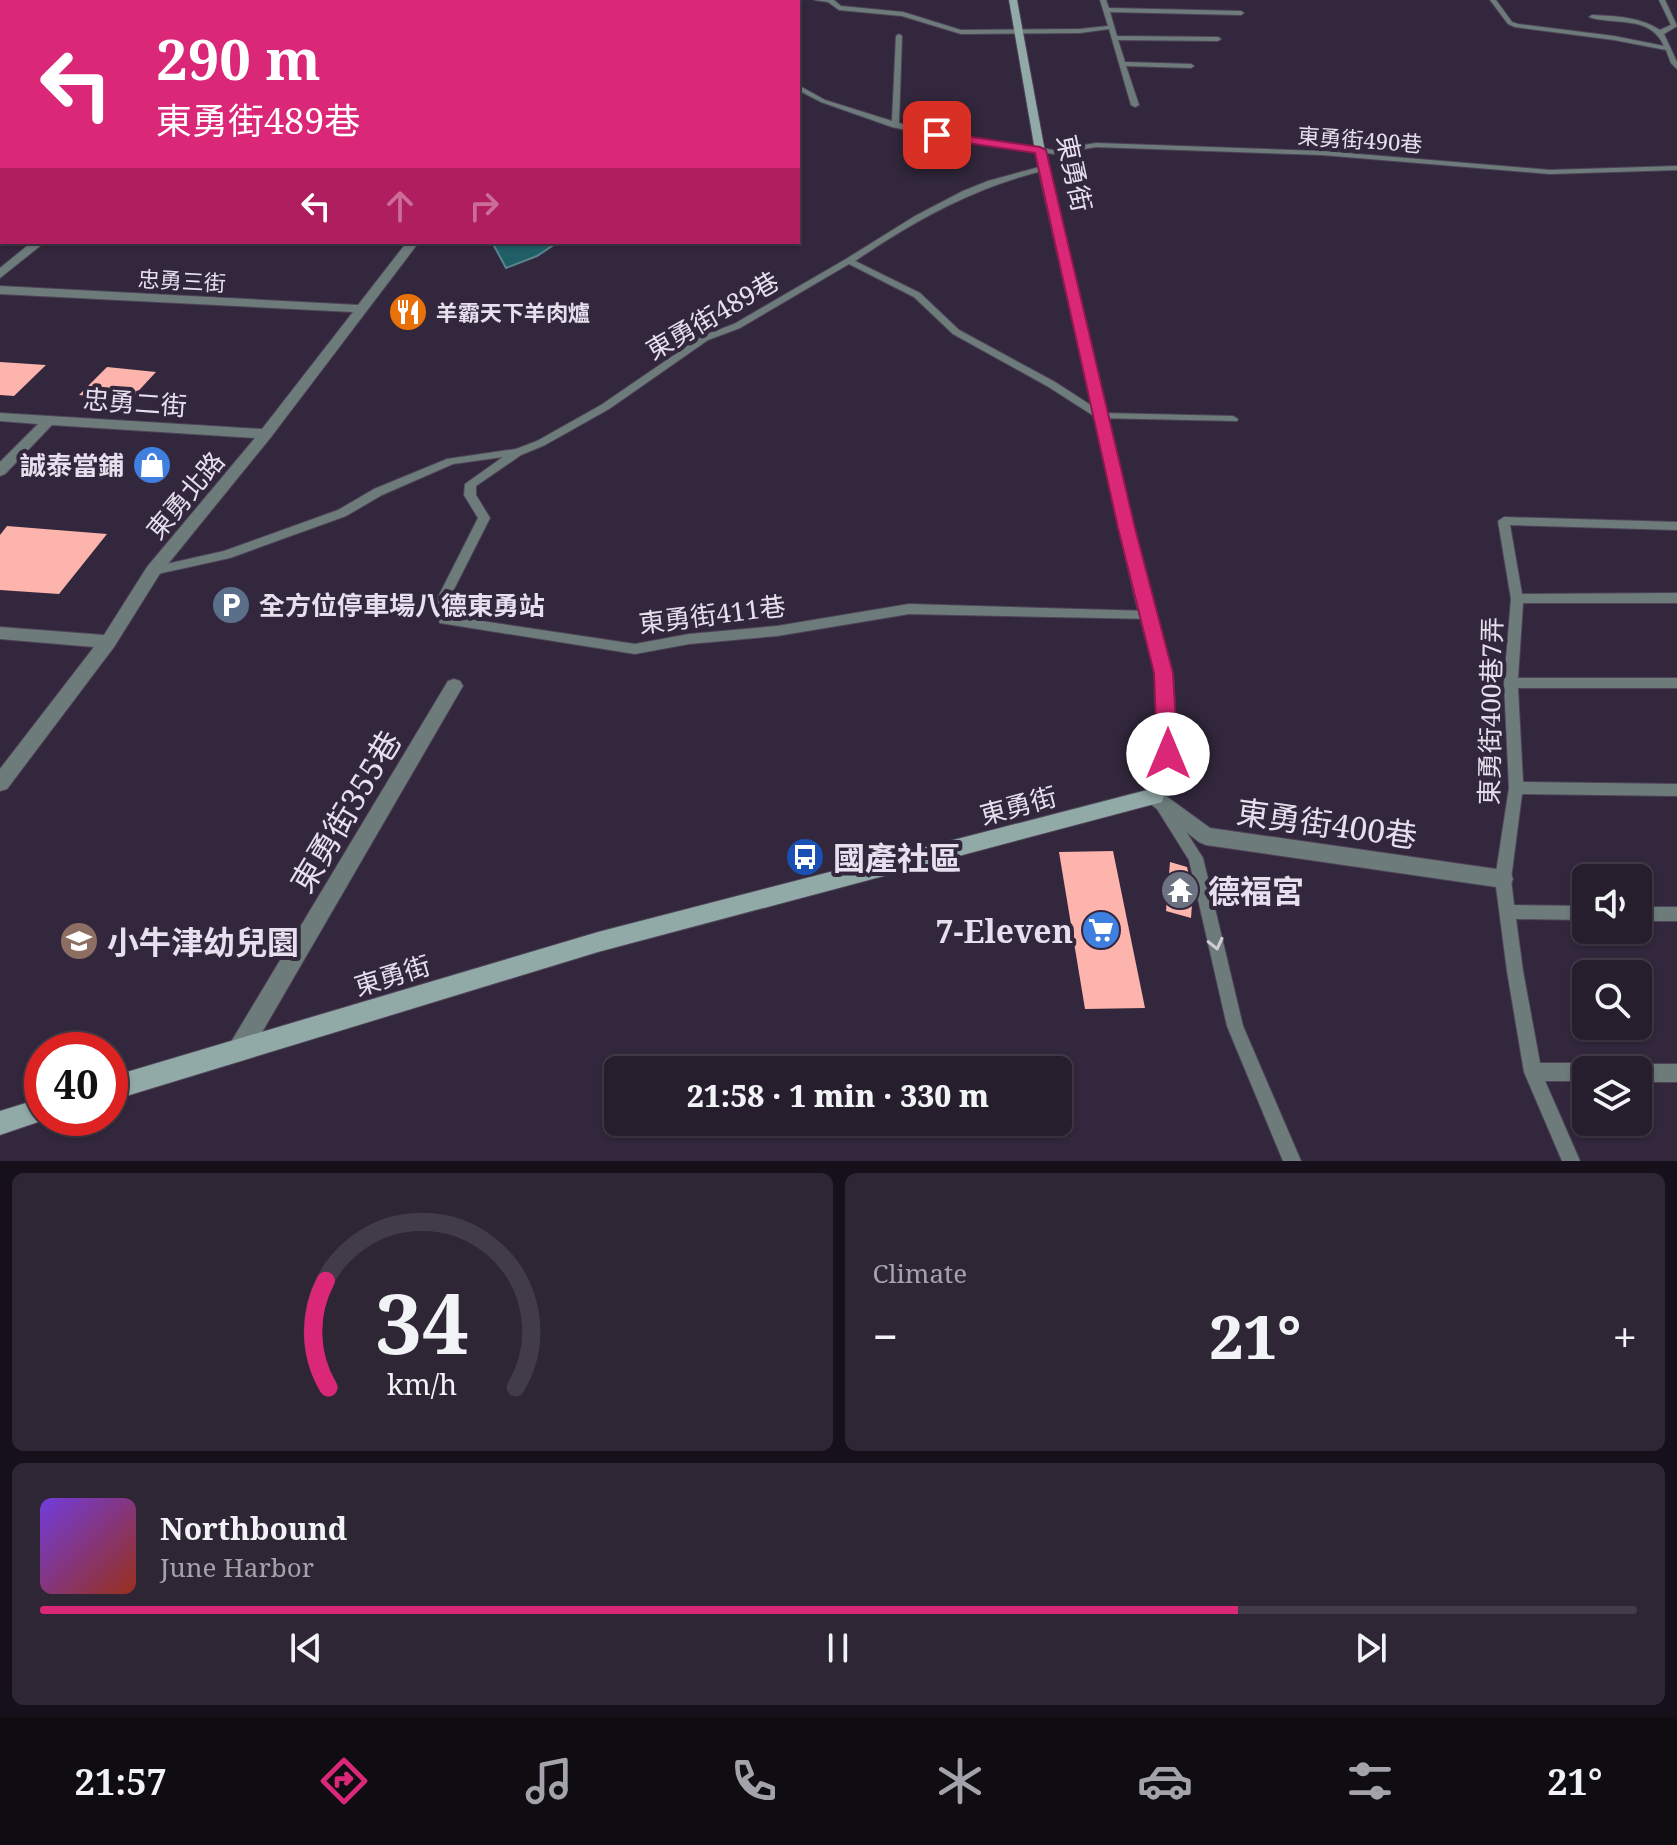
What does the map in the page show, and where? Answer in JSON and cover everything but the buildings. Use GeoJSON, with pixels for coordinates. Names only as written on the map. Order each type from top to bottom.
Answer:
{"type":"FeatureCollection","features":[{"type":"Feature","properties":{"kind":"street","name":"東勇街"},"geometry":{"type":"LineString","coordinates":[[128,1084],[598,942],[1155,796],[1168,754],[1164,673],[1043,168],[1013,0]]}},
{"type":"Feature","properties":{"kind":"street"},"geometry":{"type":"LineString","coordinates":[[0,274],[37,244]]}},
{"type":"Feature","properties":{"kind":"street","name":"東勇北路"},"geometry":{"type":"LineString","coordinates":[[0,783],[108,642],[153,571],[266,434],[411,244]]}},
{"type":"Feature","properties":{"kind":"street","name":"忠勇三街"},"geometry":{"type":"LineString","coordinates":[[0,290],[362,309]]}},
{"type":"Feature","properties":{"kind":"street","name":"忠勇二街"},"geometry":{"type":"LineString","coordinates":[[0,417],[266,434]]}},
{"type":"Feature","properties":{"kind":"street"},"geometry":{"type":"LineString","coordinates":[[0,471],[49,420]]}},
{"type":"Feature","properties":{"kind":"street"},"geometry":{"type":"LineString","coordinates":[[0,633],[108,642]]}},
{"type":"Feature","properties":{"kind":"street","name":"東勇街355巷"},"geometry":{"type":"LineString","coordinates":[[239,1050],[454,686]]}},
{"type":"Feature","properties":{"kind":"street","name":"東勇街400巷"},"geometry":{"type":"LineString","coordinates":[[1155,796],[1206,836],[1503,879]]}},
{"type":"Feature","properties":{"kind":"street"},"geometry":{"type":"LineString","coordinates":[[0,1123],[24,1116]]}},
{"type":"Feature","properties":{"kind":"lane"},"geometry":{"type":"LineString","coordinates":[[817,0],[830,0],[839,8],[903,14],[961,32],[1111,27]]}},
{"type":"Feature","properties":{"kind":"lane"},"geometry":{"type":"LineString","coordinates":[[1103,0],[1135,105]]}},
{"type":"Feature","properties":{"kind":"lane"},"geometry":{"type":"LineString","coordinates":[[1493,0],[1510,23],[1517,26],[1614,38],[1668,49]]}},
{"type":"Feature","properties":{"kind":"lane"},"geometry":{"type":"LineString","coordinates":[[1660,33],[1674,26],[1662,0]]}},
{"type":"Feature","properties":{"kind":"lane"},"geometry":{"type":"LineString","coordinates":[[1666,8],[1677,9]]}},
{"type":"Feature","properties":{"kind":"lane"},"geometry":{"type":"LineString","coordinates":[[1107,10],[1241,13]]}},
{"type":"Feature","properties":{"kind":"lane"},"geometry":{"type":"LineString","coordinates":[[1592,17],[1615,18],[1648,26],[1660,33],[1677,67]]}},
{"type":"Feature","properties":{"kind":"lane"},"geometry":{"type":"LineString","coordinates":[[895,125],[899,36]]}},
{"type":"Feature","properties":{"kind":"lane"},"geometry":{"type":"LineString","coordinates":[[1114,38],[1218,39]]}},
{"type":"Feature","properties":{"kind":"lane"},"geometry":{"type":"LineString","coordinates":[[1125,64],[1191,66]]}},
{"type":"Feature","properties":{"kind":"lane"},"geometry":{"type":"LineString","coordinates":[[800,88],[823,101],[895,125],[937,135],[1040,150]]}},
{"type":"Feature","properties":{"kind":"lane","name":"東勇街490巷"},"geometry":{"type":"LineString","coordinates":[[1040,150],[1054,152],[1096,145],[1322,153],[1550,172],[1677,168]]}},
{"type":"Feature","properties":{"kind":"lane","name":"東勇街489巷"},"geometry":{"type":"LineString","coordinates":[[153,571],[226,555],[342,513],[390,486],[451,461],[518,452],[605,407],[705,338],[737,326],[849,261],[902,226],[961,195],[1043,168]]}},
{"type":"Feature","properties":{"kind":"lane"},"geometry":{"type":"LineString","coordinates":[[849,261],[917,295],[956,332],[1051,384],[1101,416],[1233,419]]}},
{"type":"Feature","properties":{"kind":"lane","name":"東勇街411巷"},"geometry":{"type":"LineString","coordinates":[[518,452],[470,484],[470,495],[484,518],[438,609],[444,620],[635,649],[689,639],[777,631],[909,609],[1148,616]]}},
{"type":"Feature","properties":{"kind":"lane","name":"東勇街400巷7弄"},"geometry":{"type":"LineString","coordinates":[[1571,1161],[1533,1072],[1503,879],[1516,788],[1511,683],[1517,599],[1504,521],[1677,526]]}},
{"type":"Feature","properties":{"kind":"lane"},"geometry":{"type":"LineString","coordinates":[[1517,599],[1677,598]]}},
{"type":"Feature","properties":{"kind":"lane"},"geometry":{"type":"LineString","coordinates":[[1511,683],[1677,683]]}},
{"type":"Feature","properties":{"kind":"lane"},"geometry":{"type":"LineString","coordinates":[[1516,788],[1677,790]]}},
{"type":"Feature","properties":{"kind":"lane"},"geometry":{"type":"LineString","coordinates":[[1155,796],[1196,858],[1235,1026],[1292,1161]]}},
{"type":"Feature","properties":{"kind":"lane"},"geometry":{"type":"LineString","coordinates":[[1507,912],[1572,913]]}},
{"type":"Feature","properties":{"kind":"lane"},"geometry":{"type":"LineString","coordinates":[[1652,914],[1677,914]]}},
{"type":"Feature","properties":{"kind":"lane"},"geometry":{"type":"LineString","coordinates":[[1533,1072],[1572,1072]]}},
{"type":"Feature","properties":{"kind":"lane"},"geometry":{"type":"LineString","coordinates":[[1652,1073],[1677,1073]]}},
{"type":"Feature","properties":{"kind":"shaded area"},"geometry":{"type":"Polygon","coordinates":[[[493,244],[555,244],[537,256],[506,268],[493,244]]]}},
{"type":"Feature","properties":{"kind":"place","name":"羊霸天下羊肉爐"},"geometry":{"type":"Point","coordinates":[408,312]}},
{"type":"Feature","properties":{"kind":"place","name":"誠泰當鋪"},"geometry":{"type":"Point","coordinates":[152,465]}},
{"type":"Feature","properties":{"kind":"place","name":"全方位停車場八德東勇站"},"geometry":{"type":"Point","coordinates":[231,605]}},
{"type":"Feature","properties":{"kind":"place","name":"國產社區"},"geometry":{"type":"Point","coordinates":[805,857]}},
{"type":"Feature","properties":{"kind":"place","name":"德福宮"},"geometry":{"type":"Point","coordinates":[1180,890]}},
{"type":"Feature","properties":{"kind":"place","name":"7-Eleven"},"geometry":{"type":"Point","coordinates":[1101,930]}},
{"type":"Feature","properties":{"kind":"place","name":"小牛津幼兒園"},"geometry":{"type":"Point","coordinates":[79,941]}},
{"type":"Feature","properties":{"kind":"route"},"geometry":{"type":"LineString","coordinates":[[937,135],[1040,150],[1143,599],[1164,673],[1168,754]]}}]}
